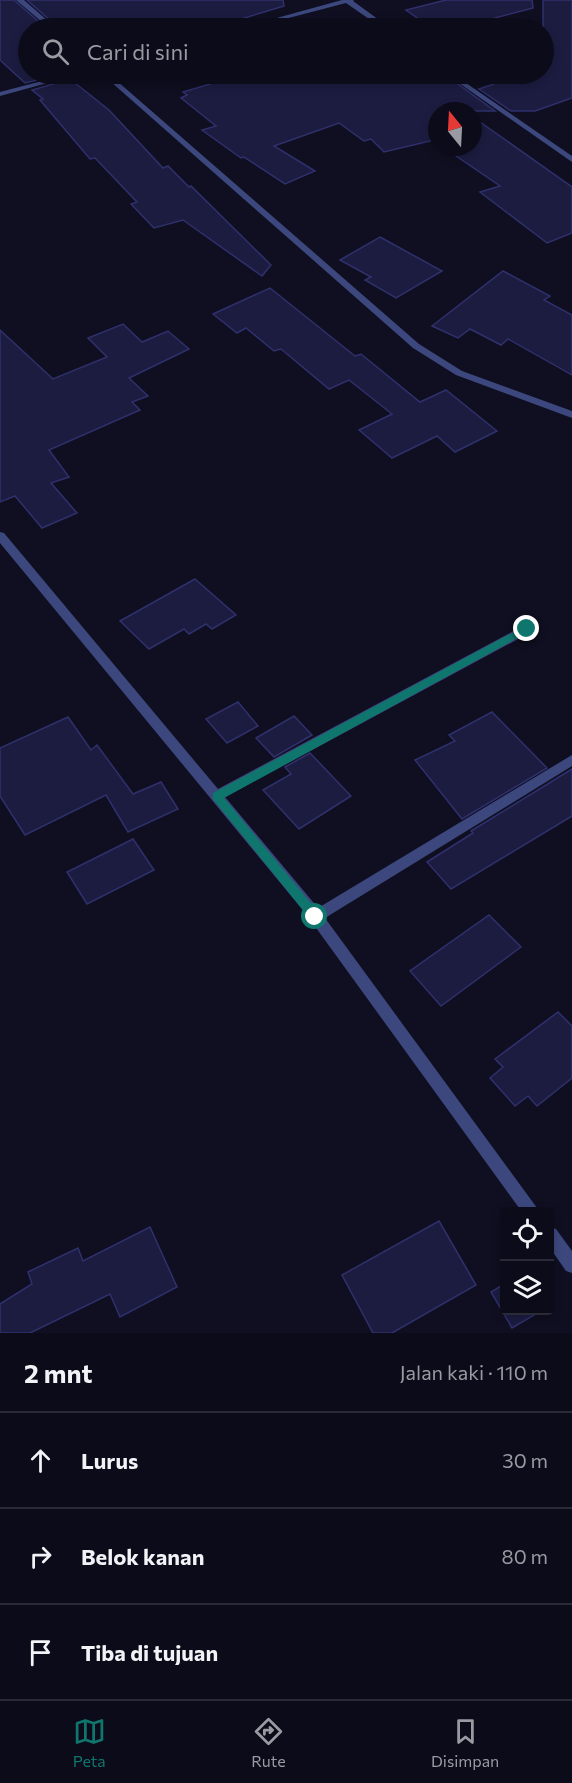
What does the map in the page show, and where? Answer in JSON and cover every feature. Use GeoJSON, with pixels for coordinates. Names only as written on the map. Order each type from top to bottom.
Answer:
{"type":"FeatureCollection","features":[{"type":"Feature","properties":{"kind":"street"},"geometry":{"type":"LineString","coordinates":[[20,0],[41,18]]}},
{"type":"Feature","properties":{"kind":"street"},"geometry":{"type":"LineString","coordinates":[[281,18],[348,0],[372,18]]}},
{"type":"Feature","properties":{"kind":"street"},"geometry":{"type":"LineString","coordinates":[[0,94],[38,84]]}},
{"type":"Feature","properties":{"kind":"street"},"geometry":{"type":"LineString","coordinates":[[116,84],[416,346],[459,373],[572,415]]}},
{"type":"Feature","properties":{"kind":"street"},"geometry":{"type":"LineString","coordinates":[[463,84],[572,160]]}},
{"type":"Feature","properties":{"kind":"street"},"geometry":{"type":"LineString","coordinates":[[0,536],[315,917],[528,1207]]}},
{"type":"Feature","properties":{"kind":"street"},"geometry":{"type":"LineString","coordinates":[[216,796],[527,629]]}},
{"type":"Feature","properties":{"kind":"street"},"geometry":{"type":"LineString","coordinates":[[315,917],[572,760]]}},
{"type":"Feature","properties":{"kind":"street"},"geometry":{"type":"LineString","coordinates":[[554,1242],[572,1265]]}},
{"type":"Feature","properties":{"kind":"building"},"geometry":{"type":"Polygon","coordinates":[[[0,0],[14,0],[35,18],[18,18],[18,77],[0,60],[0,0]]]}},
{"type":"Feature","properties":{"kind":"building"},"geometry":{"type":"Polygon","coordinates":[[[27,0],[283,0],[284,6],[244,18],[47,18],[27,0]]]}},
{"type":"Feature","properties":{"kind":"building"},"geometry":{"type":"Polygon","coordinates":[[[446,0],[532,0],[533,8],[495,18],[418,18],[406,10],[446,0]]]}},
{"type":"Feature","properties":{"kind":"building"},"geometry":{"type":"Polygon","coordinates":[[[543,0],[572,0],[572,98],[535,111],[511,111],[479,89],[494,84],[554,84],[554,18],[543,18],[543,0]]]}},
{"type":"Feature","properties":{"kind":"building"},"geometry":{"type":"Polygon","coordinates":[[[53,84],[76,84],[109,110],[163,168],[168,166],[189,187],[191,186],[271,265],[262,276],[183,220],[154,228],[131,204],[137,202],[95,158],[90,159],[40,100],[43,99],[32,90],[53,84]]]}},
{"type":"Feature","properties":{"kind":"building"},"geometry":{"type":"Polygon","coordinates":[[[210,84],[458,84],[495,111],[482,111],[482,102],[428,102],[428,141],[384,152],[371,139],[364,141],[339,123],[274,146],[315,171],[285,184],[244,157],[241,158],[202,130],[216,126],[181,98],[187,95],[183,92],[210,84]]]}},
{"type":"Feature","properties":{"kind":"building"},"geometry":{"type":"Polygon","coordinates":[[[482,123],[572,187],[572,233],[547,243],[480,192],[500,186],[456,156],[482,156],[482,123]]]}},
{"type":"Feature","properties":{"kind":"building"},"geometry":{"type":"Polygon","coordinates":[[[380,237],[442,271],[396,298],[365,280],[371,277],[340,260],[380,237]]]}},
{"type":"Feature","properties":{"kind":"building"},"geometry":{"type":"Polygon","coordinates":[[[503,271],[550,296],[544,300],[572,315],[572,375],[508,339],[501,345],[470,329],[458,338],[432,326],[503,271]]]}},
{"type":"Feature","properties":{"kind":"building"},"geometry":{"type":"Polygon","coordinates":[[[270,288],[355,356],[361,354],[420,402],[446,390],[497,431],[455,452],[437,436],[392,458],[359,430],[392,414],[349,380],[329,389],[281,349],[274,351],[246,328],[237,333],[213,314],[270,288]]]}},
{"type":"Feature","properties":{"kind":"building"},"geometry":{"type":"Polygon","coordinates":[[[123,324],[142,342],[168,331],[189,349],[129,378],[148,396],[132,402],[140,410],[49,450],[69,477],[51,483],[77,513],[42,528],[15,496],[0,502],[0,330],[53,379],[107,357],[88,338],[123,324]]]}},
{"type":"Feature","properties":{"kind":"building"},"geometry":{"type":"Polygon","coordinates":[[[195,579],[236,615],[212,629],[206,624],[189,634],[184,629],[149,649],[120,621],[195,579]]]}},
{"type":"Feature","properties":{"kind":"building"},"geometry":{"type":"Polygon","coordinates":[[[238,702],[258,726],[227,743],[206,719],[238,702]]]}},
{"type":"Feature","properties":{"kind":"building"},"geometry":{"type":"Polygon","coordinates":[[[492,712],[547,768],[462,819],[415,760],[455,741],[449,735],[492,712]]]}},
{"type":"Feature","properties":{"kind":"building"},"geometry":{"type":"Polygon","coordinates":[[[294,716],[312,735],[274,757],[256,738],[294,716]]]}},
{"type":"Feature","properties":{"kind":"building"},"geometry":{"type":"Polygon","coordinates":[[[68,717],[91,750],[97,745],[133,794],[161,782],[178,809],[128,832],[106,795],[25,835],[0,796],[0,748],[68,717]]]}},
{"type":"Feature","properties":{"kind":"building"},"geometry":{"type":"Polygon","coordinates":[[[310,753],[351,796],[299,829],[263,790],[291,774],[285,767],[310,753]]]}},
{"type":"Feature","properties":{"kind":"building"},"geometry":{"type":"Polygon","coordinates":[[[572,769],[572,816],[451,889],[427,862],[473,833],[471,831],[572,769]]]}},
{"type":"Feature","properties":{"kind":"building"},"geometry":{"type":"Polygon","coordinates":[[[133,839],[154,870],[87,904],[67,872],[133,839]]]}},
{"type":"Feature","properties":{"kind":"building"},"geometry":{"type":"Polygon","coordinates":[[[489,915],[521,947],[441,1006],[410,971],[489,915]]]}},
{"type":"Feature","properties":{"kind":"building"},"geometry":{"type":"Polygon","coordinates":[[[558,1012],[572,1026],[572,1078],[537,1106],[528,1096],[515,1106],[490,1078],[503,1067],[495,1059],[558,1012]]]}},
{"type":"Feature","properties":{"kind":"building"},"geometry":{"type":"Polygon","coordinates":[[[439,1221],[476,1285],[392,1333],[373,1333],[342,1275],[439,1221]]]}},
{"type":"Feature","properties":{"kind":"building"},"geometry":{"type":"Polygon","coordinates":[[[150,1227],[177,1287],[120,1317],[110,1294],[30,1333],[0,1333],[0,1304],[32,1284],[28,1272],[78,1248],[83,1261],[150,1227]]]}},
{"type":"Feature","properties":{"kind":"building"},"geometry":{"type":"Polygon","coordinates":[[[500,1286],[500,1307],[491,1292],[500,1286]]]}},
{"type":"Feature","properties":{"kind":"building"},"geometry":{"type":"Polygon","coordinates":[[[504,1315],[534,1315],[512,1328],[504,1315]]]}},
{"type":"Feature","properties":{"kind":"route"},"geometry":{"type":"LineString","coordinates":[[315,917],[216,796],[527,629]]}}]}
